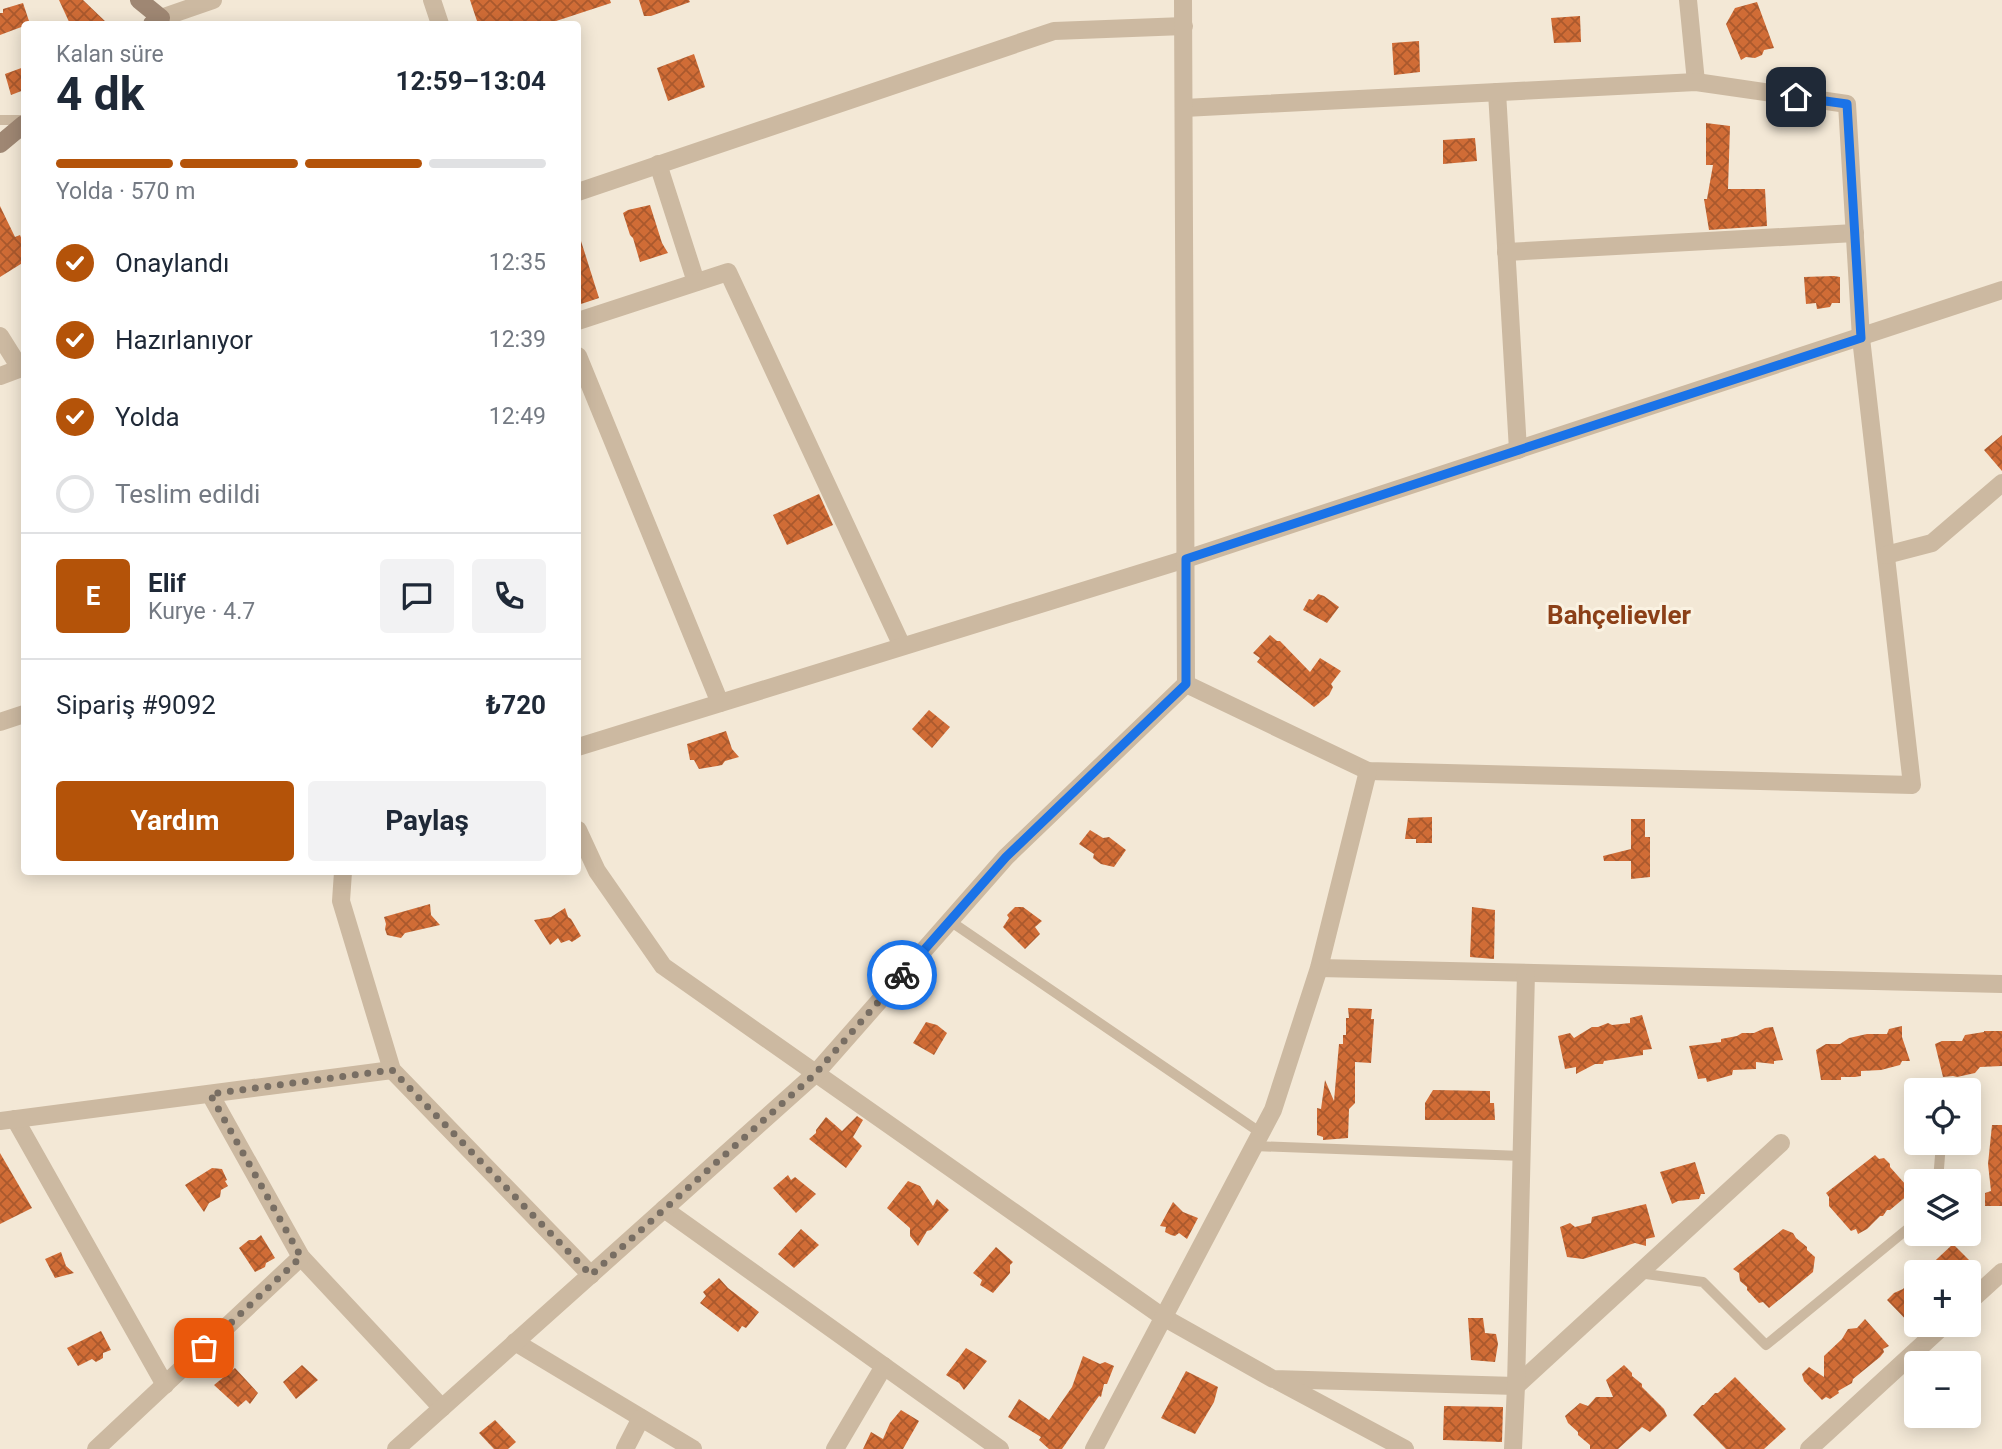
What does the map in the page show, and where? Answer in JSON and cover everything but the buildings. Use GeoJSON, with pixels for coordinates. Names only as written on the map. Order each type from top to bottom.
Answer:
{"type":"FeatureCollection","features":[{"type":"Feature","properties":{"kind":"street"},"geometry":{"type":"LineString","coordinates":[[139,0],[159,21]]}},
{"type":"Feature","properties":{"kind":"street"},"geometry":{"type":"LineString","coordinates":[[162,21],[213,0]]}},
{"type":"Feature","properties":{"kind":"street"},"geometry":{"type":"LineString","coordinates":[[432,0],[439,21]]}},
{"type":"Feature","properties":{"kind":"street"},"geometry":{"type":"LineString","coordinates":[[396,1449],[815,1074],[1006,857],[1186,684],[1183,0]]}},
{"type":"Feature","properties":{"kind":"street"},"geometry":{"type":"LineString","coordinates":[[1688,0],[1696,82]]}},
{"type":"Feature","properties":{"kind":"street"},"geometry":{"type":"LineString","coordinates":[[581,191],[1054,31],[1184,26]]}},
{"type":"Feature","properties":{"kind":"street"},"geometry":{"type":"LineString","coordinates":[[1184,108],[1696,82],[1847,104],[1861,338],[1912,785],[1368,771],[1186,684]]}},
{"type":"Feature","properties":{"kind":"street"},"geometry":{"type":"LineString","coordinates":[[1497,92],[1518,450]]}},
{"type":"Feature","properties":{"kind":"street"},"geometry":{"type":"LineString","coordinates":[[0,144],[21,125]]}},
{"type":"Feature","properties":{"kind":"street"},"geometry":{"type":"LineString","coordinates":[[658,164],[696,282]]}},
{"type":"Feature","properties":{"kind":"street"},"geometry":{"type":"LineString","coordinates":[[1506,252],[1855,233]]}},
{"type":"Feature","properties":{"kind":"street"},"geometry":{"type":"LineString","coordinates":[[581,320],[728,272],[902,646]]}},
{"type":"Feature","properties":{"kind":"street"},"geometry":{"type":"LineString","coordinates":[[581,746],[1186,559],[2002,290]]}},
{"type":"Feature","properties":{"kind":"street"},"geometry":{"type":"LineString","coordinates":[[0,336],[21,366]]}},
{"type":"Feature","properties":{"kind":"street"},"geometry":{"type":"LineString","coordinates":[[581,363],[720,703]]}},
{"type":"Feature","properties":{"kind":"street"},"geometry":{"type":"LineString","coordinates":[[0,376],[21,367]]}},
{"type":"Feature","properties":{"kind":"street"},"geometry":{"type":"LineString","coordinates":[[1886,555],[1932,543],[2002,483]]}},
{"type":"Feature","properties":{"kind":"street"},"geometry":{"type":"LineString","coordinates":[[0,722],[21,715]]}},
{"type":"Feature","properties":{"kind":"street"},"geometry":{"type":"LineString","coordinates":[[1094,1449],[1273,1110],[1319,968],[1368,771]]}},
{"type":"Feature","properties":{"kind":"street"},"geometry":{"type":"LineString","coordinates":[[581,836],[597,871],[663,966],[1163,1317],[1405,1449]]}},
{"type":"Feature","properties":{"kind":"street"},"geometry":{"type":"LineString","coordinates":[[343,875],[341,901],[392,1070],[591,1275]]}},
{"type":"Feature","properties":{"kind":"street"},"geometry":{"type":"LineString","coordinates":[[1319,968],[2002,984]]}},
{"type":"Feature","properties":{"kind":"street"},"geometry":{"type":"LineString","coordinates":[[1513,1449],[1527,973]]}},
{"type":"Feature","properties":{"kind":"street"},"geometry":{"type":"LineString","coordinates":[[165,1385],[7,1120],[392,1070]]}},
{"type":"Feature","properties":{"kind":"street"},"geometry":{"type":"LineString","coordinates":[[210,1094],[301,1257],[442,1408]]}},
{"type":"Feature","properties":{"kind":"street"},"geometry":{"type":"LineString","coordinates":[[1273,1379],[1516,1385],[1781,1143]]}},
{"type":"Feature","properties":{"kind":"street"},"geometry":{"type":"LineString","coordinates":[[664,1209],[1000,1449]]}},
{"type":"Feature","properties":{"kind":"street"},"geometry":{"type":"LineString","coordinates":[[96,1449],[301,1257]]}},
{"type":"Feature","properties":{"kind":"street"},"geometry":{"type":"LineString","coordinates":[[1981,1292],[2002,1272]]}},
{"type":"Feature","properties":{"kind":"street"},"geometry":{"type":"LineString","coordinates":[[1809,1449],[1931,1337]]}},
{"type":"Feature","properties":{"kind":"street"},"geometry":{"type":"LineString","coordinates":[[515,1342],[693,1449]]}},
{"type":"Feature","properties":{"kind":"street"},"geometry":{"type":"LineString","coordinates":[[835,1449],[884,1366]]}},
{"type":"Feature","properties":{"kind":"street"},"geometry":{"type":"LineString","coordinates":[[625,1449],[641,1418]]}},
{"type":"Feature","properties":{"kind":"lane"},"geometry":{"type":"LineString","coordinates":[[0,120],[21,122]]}},
{"type":"Feature","properties":{"kind":"lane"},"geometry":{"type":"LineString","coordinates":[[950,920],[1258,1139],[1522,1156]]}},
{"type":"Feature","properties":{"kind":"lane"},"geometry":{"type":"LineString","coordinates":[[1639,1273],[1703,1282],[1766,1345],[1904,1232]]}},
{"type":"Feature","properties":{"kind":"way so far"},"geometry":{"type":"LineString","coordinates":[[204,1348],[301,1257],[210,1094],[392,1070],[591,1275],[815,1074],[902,975]]}},
{"type":"Feature","properties":{"kind":"district","name":"Bahçelievler"},"geometry":{"type":"Point","coordinates":[1619,615]}},
{"type":"Feature","properties":{"kind":"route"},"geometry":{"type":"LineString","coordinates":[[902,975],[1006,857],[1186,684],[1186,559],[1861,338],[1847,104],[1796,97]]}}]}
